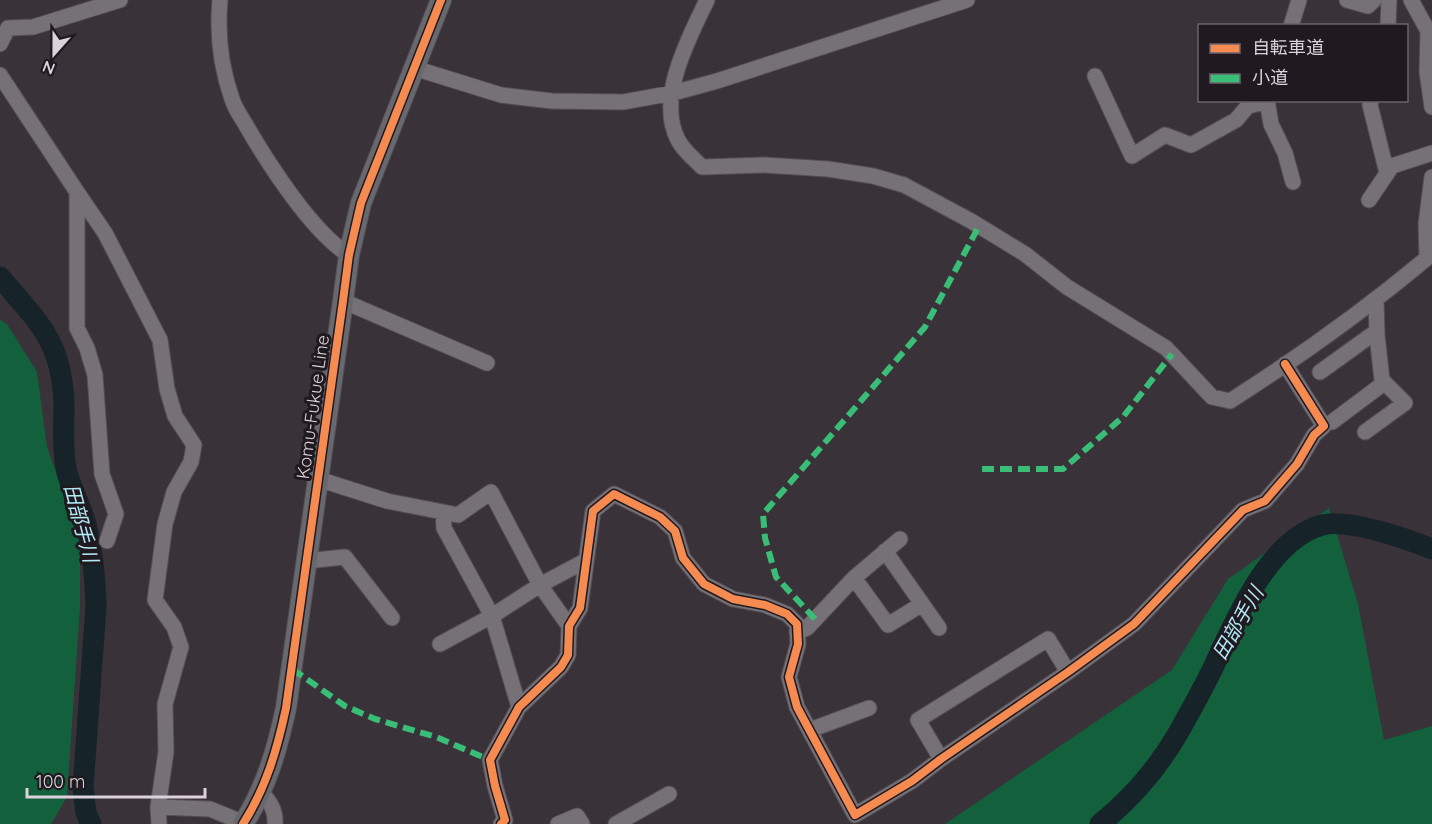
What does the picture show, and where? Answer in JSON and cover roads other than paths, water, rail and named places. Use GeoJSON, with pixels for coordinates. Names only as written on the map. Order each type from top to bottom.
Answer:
{"type":"FeatureCollection","features":[{"type":"Feature","properties":{"kind":"main road","name":"Komu-Fukue Line"},"geometry":{"type":"LineString","coordinates":[[244,823],[261,792],[277,749],[286,708],[349,255],[361,202],[441,0]]}},
{"type":"Feature","properties":{"kind":"street"},"geometry":{"type":"LineString","coordinates":[[0,44],[8,28],[33,27],[120,0]]}},
{"type":"Feature","properties":{"kind":"street"},"geometry":{"type":"LineString","coordinates":[[220,0],[222,65],[232,102],[279,176],[308,214],[340,249],[349,255]]}},
{"type":"Feature","properties":{"kind":"street"},"geometry":{"type":"LineString","coordinates":[[707,0],[681,53],[670,116],[678,141],[702,168],[764,165],[828,169],[873,176],[904,185],[971,221],[1025,254],[1067,287],[1166,348],[1212,397],[1230,401],[1376,300],[1430,257],[1426,224],[1432,177]]}},
{"type":"Feature","properties":{"kind":"street"},"geometry":{"type":"LineString","coordinates":[[414,68],[490,92],[530,100],[623,102],[673,93],[717,81],[966,0]]}},
{"type":"Feature","properties":{"kind":"street"},"geometry":{"type":"LineString","coordinates":[[1292,24],[1299,0]]}},
{"type":"Feature","properties":{"kind":"street"},"geometry":{"type":"LineString","coordinates":[[1347,0],[1368,6],[1374,0]]}},
{"type":"Feature","properties":{"kind":"street"},"geometry":{"type":"LineString","coordinates":[[1388,24],[1389,0]]}},
{"type":"Feature","properties":{"kind":"street"},"geometry":{"type":"LineString","coordinates":[[1411,0],[1428,31],[1430,51],[1426,72],[1432,107]]}},
{"type":"Feature","properties":{"kind":"street"},"geometry":{"type":"LineString","coordinates":[[0,75],[105,233],[160,340],[167,389],[175,416],[194,445],[191,462],[174,492],[165,524],[156,600],[174,627],[181,647],[165,704],[166,752],[158,807],[159,824]]}},
{"type":"Feature","properties":{"kind":"street"},"geometry":{"type":"LineString","coordinates":[[1095,76],[1132,156],[1165,135],[1191,145],[1236,120],[1245,103]]}},
{"type":"Feature","properties":{"kind":"street"},"geometry":{"type":"LineString","coordinates":[[1267,102],[1271,124],[1285,153],[1293,182]]}},
{"type":"Feature","properties":{"kind":"street"},"geometry":{"type":"LineString","coordinates":[[1371,102],[1387,173]]}},
{"type":"Feature","properties":{"kind":"street"},"geometry":{"type":"LineString","coordinates":[[1369,200],[1392,166],[1432,153]]}},
{"type":"Feature","properties":{"kind":"street"},"geometry":{"type":"LineString","coordinates":[[77,192],[77,328],[87,348],[95,375],[102,474],[116,514],[107,541]]}},
{"type":"Feature","properties":{"kind":"street"},"geometry":{"type":"LineString","coordinates":[[1365,432],[1405,403],[1382,381],[1376,300]]}},
{"type":"Feature","properties":{"kind":"street"},"geometry":{"type":"LineString","coordinates":[[343,301],[487,363]]}},
{"type":"Feature","properties":{"kind":"street"},"geometry":{"type":"LineString","coordinates":[[1320,372],[1377,331]]}},
{"type":"Feature","properties":{"kind":"street"},"geometry":{"type":"LineString","coordinates":[[501,824],[505,820],[490,760],[519,707],[561,667],[568,656],[569,626],[580,608],[593,511],[614,494],[660,517],[675,531],[683,558],[704,584],[733,598],[765,605],[787,614],[796,624],[798,644],[789,677],[797,707],[855,815],[912,782],[941,759],[1134,624],[1243,510],[1265,501],[1297,464],[1314,435],[1324,426],[1285,364]]}},
{"type":"Feature","properties":{"kind":"street"},"geometry":{"type":"LineString","coordinates":[[1332,422],[1384,383]]}},
{"type":"Feature","properties":{"kind":"street"},"geometry":{"type":"LineString","coordinates":[[318,479],[387,501],[458,515],[491,492],[540,585],[569,626]]}},
{"type":"Feature","properties":{"kind":"street"},"geometry":{"type":"LineString","coordinates":[[442,512],[444,528],[492,615],[519,707]]}},
{"type":"Feature","properties":{"kind":"street"},"geometry":{"type":"LineString","coordinates":[[797,632],[807,628],[854,578],[900,539]]}},
{"type":"Feature","properties":{"kind":"street"},"geometry":{"type":"LineString","coordinates":[[885,551],[939,628]]}},
{"type":"Feature","properties":{"kind":"street"},"geometry":{"type":"LineString","coordinates":[[306,561],[345,557],[392,618]]}},
{"type":"Feature","properties":{"kind":"street"},"geometry":{"type":"LineString","coordinates":[[440,644],[585,561]]}},
{"type":"Feature","properties":{"kind":"street"},"geometry":{"type":"LineString","coordinates":[[854,578],[888,625],[922,604]]}},
{"type":"Feature","properties":{"kind":"street"},"geometry":{"type":"LineString","coordinates":[[941,759],[918,720],[1048,639],[1068,672]]}},
{"type":"Feature","properties":{"kind":"street"},"geometry":{"type":"LineString","coordinates":[[810,730],[869,708]]}},
{"type":"Feature","properties":{"kind":"street"},"geometry":{"type":"LineString","coordinates":[[261,792],[272,804],[275,824]]}},
{"type":"Feature","properties":{"kind":"street"},"geometry":{"type":"LineString","coordinates":[[616,824],[669,794]]}},
{"type":"Feature","properties":{"kind":"street"},"geometry":{"type":"LineString","coordinates":[[158,807],[210,810],[244,823]]}},
{"type":"Feature","properties":{"kind":"street"},"geometry":{"type":"LineString","coordinates":[[558,824],[577,816],[582,824]]}},
{"type":"Feature","properties":{"kind":"waterway","name":"田部手川"},"geometry":{"type":"LineString","coordinates":[[0,277],[36,320],[53,348],[62,382],[66,468],[84,517],[90,544],[96,606],[83,787],[86,813],[91,824]]}},
{"type":"Feature","properties":{"kind":"waterway","name":"田部手川"},"geometry":{"type":"LineString","coordinates":[[1100,824],[1143,783],[1161,760],[1199,695],[1242,608],[1269,565],[1285,548],[1302,534],[1322,525],[1347,524],[1408,540],[1432,549]]}}]}
